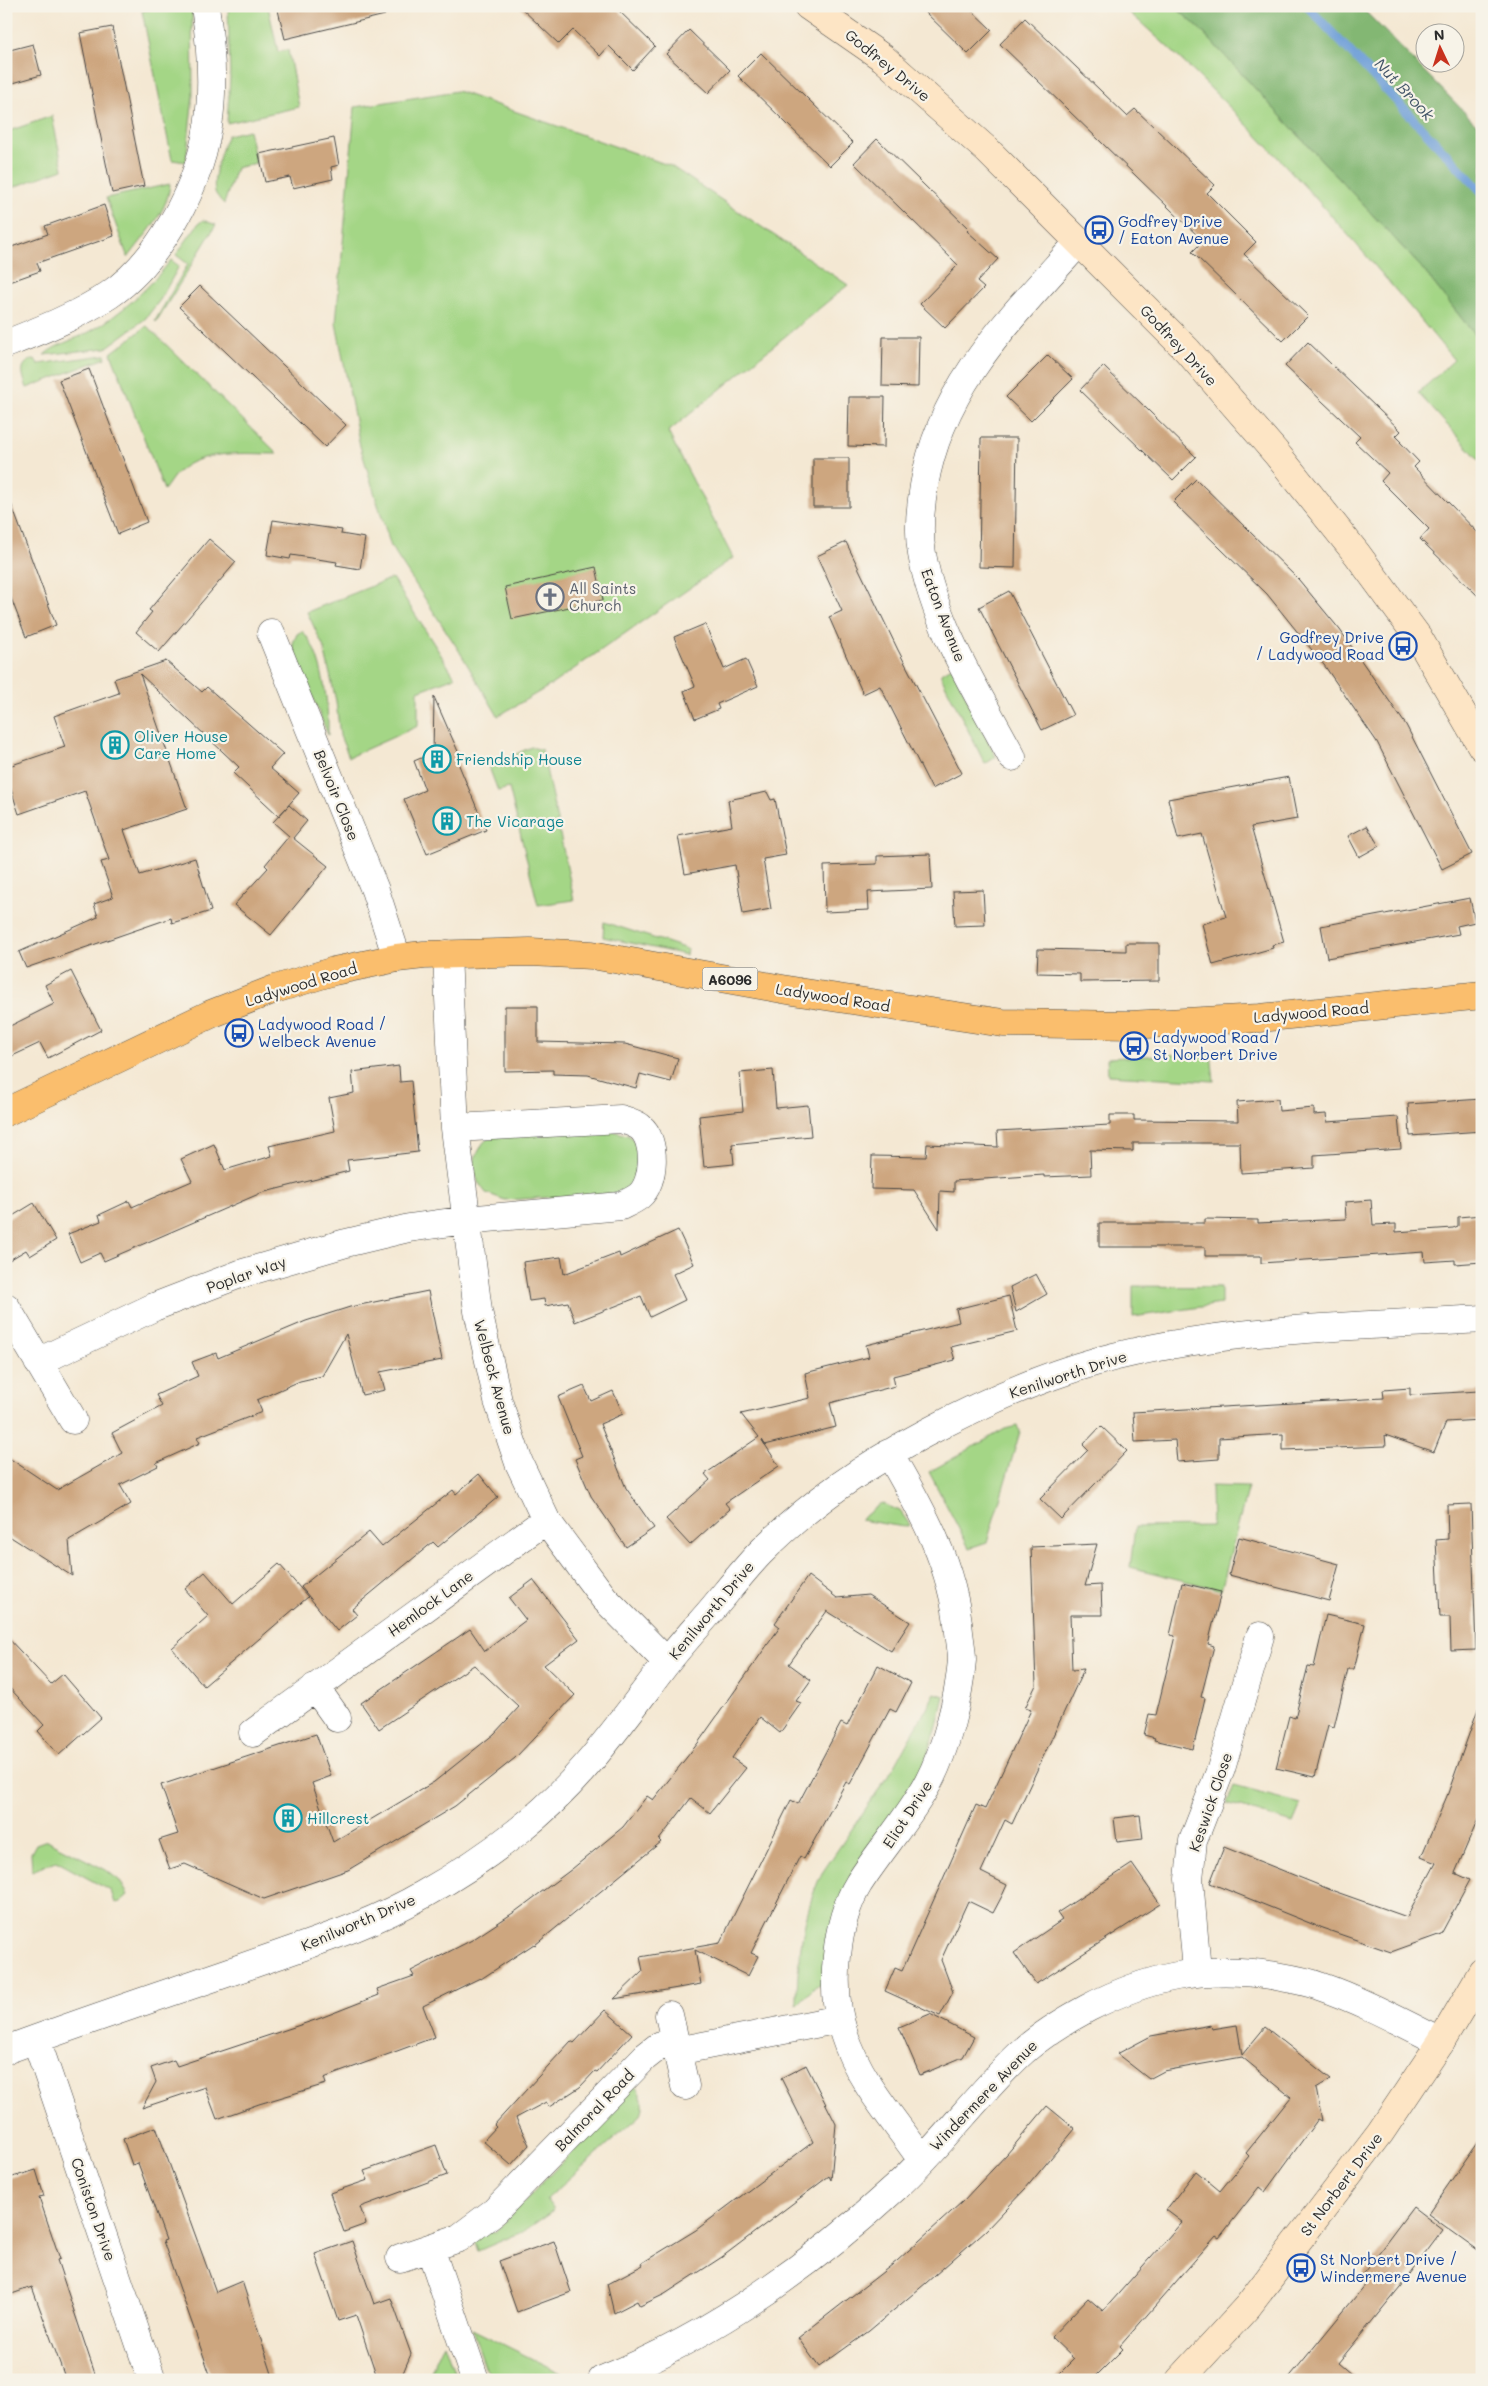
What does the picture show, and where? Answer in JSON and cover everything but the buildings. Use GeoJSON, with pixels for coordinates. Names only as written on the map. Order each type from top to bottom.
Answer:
{"type":"FeatureCollection","features":[{"type":"Feature","properties":{"kind":"main road","name":"Ladywood Road"},"geometry":{"type":"LineString","coordinates":[[6,1112],[211,1014],[275,989],[334,971],[397,958],[447,954],[530,952],[599,956],[799,992],[1003,1023],[1129,1025],[1210,1021],[1269,1017],[1482,994]]}},
{"type":"Feature","properties":{"kind":"street"},"geometry":{"type":"LineString","coordinates":[[6,344],[74,315],[110,295],[141,267],[180,212],[197,175],[206,146],[211,103],[211,57],[205,6]]}},
{"type":"Feature","properties":{"kind":"street","name":"Godfrey Drive"},"geometry":{"type":"LineString","coordinates":[[808,6],[891,65],[988,150],[1186,350],[1276,453],[1358,554],[1418,637],[1482,747]]}},
{"type":"Feature","properties":{"kind":"street","name":"Eaton Avenue"},"geometry":{"type":"LineString","coordinates":[[1012,757],[954,647],[930,585],[922,554],[921,503],[934,440],[965,377],[981,354],[1079,242]]}},
{"type":"Feature","properties":{"kind":"street","name":"Belvoir Close"},"geometry":{"type":"LineString","coordinates":[[271,633],[375,890],[397,958]]}},
{"type":"Feature","properties":{"kind":"street","name":"Welbeck Avenue"},"geometry":{"type":"LineString","coordinates":[[447,954],[455,1128],[478,1311],[498,1401],[519,1463],[546,1520],[604,1598],[667,1662]]}},
{"type":"Feature","properties":{"kind":"street"},"geometry":{"type":"LineString","coordinates":[[455,1128],[621,1119],[640,1128],[650,1143],[652,1160],[650,1174],[640,1195],[622,1206],[466,1220]]}},
{"type":"Feature","properties":{"kind":"street","name":"Poplar Way"},"geometry":{"type":"LineString","coordinates":[[38,1362],[154,1307],[265,1266],[409,1228],[466,1220]]}},
{"type":"Feature","properties":{"kind":"street"},"geometry":{"type":"LineString","coordinates":[[6,1307],[72,1420]]}},
{"type":"Feature","properties":{"kind":"street","name":"Kenilworth Drive"},"geometry":{"type":"LineString","coordinates":[[6,2050],[317,1941],[382,1915],[422,1895],[519,1831],[573,1780],[614,1735],[667,1662],[758,1555],[815,1503],[889,1453],[957,1416],[1023,1386],[1098,1361],[1145,1351],[1241,1335],[1482,1319]]}},
{"type":"Feature","properties":{"kind":"street","name":"Eliot Drive"},"geometry":{"type":"LineString","coordinates":[[889,1453],[922,1510],[944,1561],[958,1619],[962,1659],[950,1723],[935,1768],[904,1822],[859,1884],[846,1915],[837,1952],[836,1985],[840,2019],[844,2034],[864,2079],[922,2160]]}},
{"type":"Feature","properties":{"kind":"street","name":"Hemlock Lane"},"geometry":{"type":"LineString","coordinates":[[252,1732],[546,1520]]}},
{"type":"Feature","properties":{"kind":"street","name":"Keswick Close"},"geometry":{"type":"LineString","coordinates":[[1197,1971],[1189,1879],[1193,1842],[1221,1769],[1260,1636]]}},
{"type":"Feature","properties":{"kind":"street"},"geometry":{"type":"LineString","coordinates":[[315,1687],[338,1718]]}},
{"type":"Feature","properties":{"kind":"street","name":"Windermere Avenue"},"geometry":{"type":"LineString","coordinates":[[602,2380],[675,2347],[750,2302],[822,2252],[898,2186],[1011,2063],[1039,2037],[1064,2021],[1121,1991],[1166,1977],[1197,1971],[1246,1972],[1318,1985],[1441,2042]]}},
{"type":"Feature","properties":{"kind":"street","name":"St Norbert Drive"},"geometry":{"type":"LineString","coordinates":[[1180,2380],[1248,2306],[1380,2133],[1441,2042],[1482,1972]]}},
{"type":"Feature","properties":{"kind":"street","name":"Balmoral Road"},"geometry":{"type":"LineString","coordinates":[[400,2258],[459,2238],[495,2211],[645,2057],[673,2035],[840,2019]]}},
{"type":"Feature","properties":{"kind":"street"},"geometry":{"type":"LineString","coordinates":[[673,2035],[685,2086]]}},
{"type":"Feature","properties":{"kind":"street","name":"Coniston Drive"},"geometry":{"type":"LineString","coordinates":[[36,2039],[152,2380]]}},
{"type":"Feature","properties":{"kind":"street"},"geometry":{"type":"LineString","coordinates":[[430,2248],[475,2380]]}},
{"type":"Feature","properties":{"kind":"green space"},"geometry":{"type":"Polygon","coordinates":[[[161,6],[192,6],[193,95],[186,162],[172,160],[142,11],[161,6]]]}},
{"type":"Feature","properties":{"kind":"green space"},"geometry":{"type":"Polygon","coordinates":[[[228,6],[268,6],[278,52],[288,50],[299,107],[227,123],[230,78],[228,6]]]}},
{"type":"Feature","properties":{"kind":"green space"},"geometry":{"type":"Polygon","coordinates":[[[1122,6],[1174,6],[1200,29],[1421,267],[1482,344],[1482,463],[1418,393],[1454,360],[1336,221],[1254,132],[1211,88],[1122,6]]]}},
{"type":"Feature","properties":{"kind":"green space"},"geometry":{"type":"Polygon","coordinates":[[[1174,6],[1360,6],[1416,63],[1416,72],[1425,72],[1482,130],[1482,344],[1421,267],[1200,29],[1174,6]]]}},
{"type":"Feature","properties":{"kind":"green space"},"geometry":{"type":"Polygon","coordinates":[[[457,91],[671,166],[848,285],[668,432],[733,558],[551,685],[498,716],[458,649],[391,547],[360,446],[336,323],[355,107],[457,91]]]}},
{"type":"Feature","properties":{"kind":"green space"},"geometry":{"type":"Polygon","coordinates":[[[52,116],[63,169],[6,190],[6,132],[52,116]]]}},
{"type":"Feature","properties":{"kind":"green space"},"geometry":{"type":"Polygon","coordinates":[[[249,130],[256,163],[236,168],[224,204],[216,194],[214,182],[223,147],[228,135],[249,130]]]}},
{"type":"Feature","properties":{"kind":"green space"},"geometry":{"type":"Polygon","coordinates":[[[170,184],[165,204],[160,214],[128,258],[106,198],[170,184]]]}},
{"type":"Feature","properties":{"kind":"green space"},"geometry":{"type":"Polygon","coordinates":[[[203,220],[216,225],[156,322],[188,264],[176,255],[198,224],[203,220]]]}},
{"type":"Feature","properties":{"kind":"green space"},"geometry":{"type":"Polygon","coordinates":[[[171,260],[179,266],[160,300],[145,319],[106,348],[44,355],[48,351],[91,331],[113,317],[145,290],[171,260]]]}},
{"type":"Feature","properties":{"kind":"green space"},"geometry":{"type":"Polygon","coordinates":[[[147,326],[278,454],[226,454],[200,459],[179,471],[164,490],[111,353],[147,326]]]}},
{"type":"Feature","properties":{"kind":"green space"},"geometry":{"type":"Polygon","coordinates":[[[105,355],[106,358],[27,388],[23,370],[26,363],[30,361],[35,359],[38,364],[105,355]]]}},
{"type":"Feature","properties":{"kind":"green space"},"geometry":{"type":"Polygon","coordinates":[[[392,578],[455,677],[418,691],[418,726],[349,757],[340,736],[336,701],[324,648],[307,612],[392,578]]]}},
{"type":"Feature","properties":{"kind":"green space"},"geometry":{"type":"Polygon","coordinates":[[[302,631],[309,640],[320,665],[326,695],[328,735],[294,651],[293,643],[297,634],[302,631]]]}},
{"type":"Feature","properties":{"kind":"green space"},"geometry":{"type":"Polygon","coordinates":[[[952,667],[996,757],[985,764],[941,676],[941,673],[952,667]]]}},
{"type":"Feature","properties":{"kind":"green space"},"geometry":{"type":"Polygon","coordinates":[[[531,747],[542,750],[574,900],[538,905],[509,788],[498,791],[489,767],[531,747]]]}},
{"type":"Feature","properties":{"kind":"green space"},"geometry":{"type":"Polygon","coordinates":[[[604,922],[687,949],[686,955],[603,937],[604,922]]]}},
{"type":"Feature","properties":{"kind":"green space"},"geometry":{"type":"Polygon","coordinates":[[[1211,1053],[1214,1081],[1108,1075],[1107,1058],[1211,1053]]]}},
{"type":"Feature","properties":{"kind":"green space"},"geometry":{"type":"Polygon","coordinates":[[[601,1127],[630,1136],[640,1148],[637,1178],[621,1193],[505,1200],[486,1193],[478,1182],[474,1168],[475,1158],[483,1143],[493,1134],[601,1127]]]}},
{"type":"Feature","properties":{"kind":"green space"},"geometry":{"type":"Polygon","coordinates":[[[1133,1286],[1221,1287],[1221,1304],[1133,1317],[1133,1286]]]}},
{"type":"Feature","properties":{"kind":"green space"},"geometry":{"type":"Polygon","coordinates":[[[1017,1426],[1020,1432],[987,1542],[969,1548],[929,1472],[1005,1429],[1017,1426]]]}},
{"type":"Feature","properties":{"kind":"green space"},"geometry":{"type":"Polygon","coordinates":[[[1211,1486],[1248,1487],[1221,1590],[1130,1567],[1135,1527],[1212,1526],[1211,1486]]]}},
{"type":"Feature","properties":{"kind":"green space"},"geometry":{"type":"Polygon","coordinates":[[[881,1503],[900,1511],[910,1525],[904,1527],[860,1520],[881,1503]]]}},
{"type":"Feature","properties":{"kind":"green space"},"geometry":{"type":"Polygon","coordinates":[[[935,1693],[944,1696],[936,1730],[925,1762],[823,1984],[816,1986],[797,2005],[802,1937],[815,1888],[822,1873],[894,1767],[935,1693]]]}},
{"type":"Feature","properties":{"kind":"green space"},"geometry":{"type":"Polygon","coordinates":[[[1234,1786],[1301,1804],[1293,1823],[1227,1803],[1234,1786]]]}},
{"type":"Feature","properties":{"kind":"green space"},"geometry":{"type":"Polygon","coordinates":[[[47,1840],[106,1870],[120,1881],[128,1895],[120,1902],[115,1903],[111,1891],[56,1861],[32,1871],[31,1853],[36,1844],[47,1840]]]}},
{"type":"Feature","properties":{"kind":"green space"},"geometry":{"type":"Polygon","coordinates":[[[635,2086],[642,2100],[641,2115],[546,2199],[554,2210],[524,2231],[478,2251],[474,2239],[490,2230],[495,2232],[635,2086]]]}},
{"type":"Feature","properties":{"kind":"green space"},"geometry":{"type":"Polygon","coordinates":[[[472,2329],[561,2373],[544,2378],[522,2380],[500,2378],[486,2369],[472,2329]]]}},
{"type":"Feature","properties":{"kind":"green space"},"geometry":{"type":"Polygon","coordinates":[[[444,2343],[457,2380],[427,2380],[444,2343]]]}},
{"type":"Feature","properties":{"kind":"waterway","name":"Nut Brook"},"geometry":{"type":"LineString","coordinates":[[1307,6],[1482,192]]}},
{"type":"Feature","properties":{"kind":"place","name":"Godfrey Drive / Eaton Avenue"},"geometry":{"type":"Point","coordinates":[1099,230]}},
{"type":"Feature","properties":{"kind":"place","name":"All Saints Church"},"geometry":{"type":"Point","coordinates":[550,597]}},
{"type":"Feature","properties":{"kind":"place","name":"Godfrey Drive / Ladywood Road"},"geometry":{"type":"Point","coordinates":[1403,646]}},
{"type":"Feature","properties":{"kind":"place","name":"Oliver House Care Home"},"geometry":{"type":"Point","coordinates":[115,745]}},
{"type":"Feature","properties":{"kind":"place","name":"Friendship House"},"geometry":{"type":"Point","coordinates":[437,759]}},
{"type":"Feature","properties":{"kind":"place","name":"The Vicarage"},"geometry":{"type":"Point","coordinates":[447,821]}},
{"type":"Feature","properties":{"kind":"place","name":"Ladywood Road / Welbeck Avenue"},"geometry":{"type":"Point","coordinates":[239,1033]}},
{"type":"Feature","properties":{"kind":"place","name":"Ladywood Road / St Norbert Drive"},"geometry":{"type":"Point","coordinates":[1134,1046]}},
{"type":"Feature","properties":{"kind":"place","name":"Hillcrest"},"geometry":{"type":"Point","coordinates":[288,1818]}},
{"type":"Feature","properties":{"kind":"place","name":"St Norbert Drive / Windermere Avenue"},"geometry":{"type":"Point","coordinates":[1301,2268]}}]}
